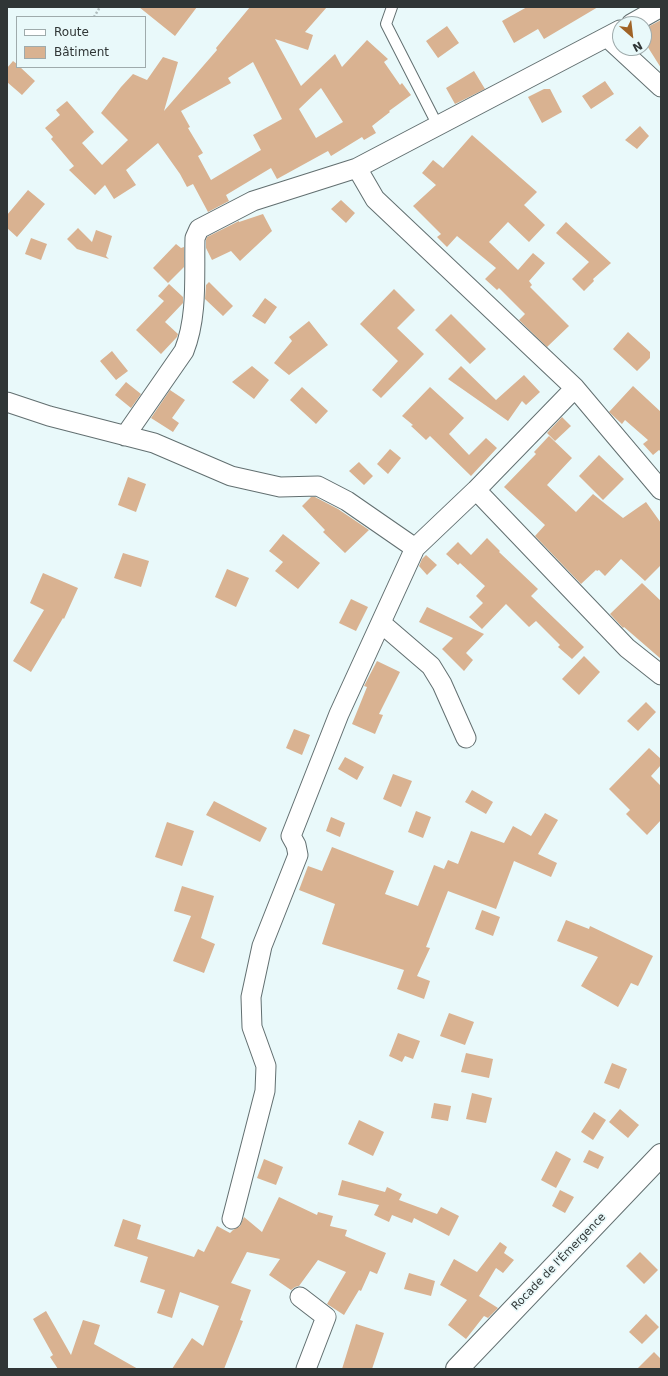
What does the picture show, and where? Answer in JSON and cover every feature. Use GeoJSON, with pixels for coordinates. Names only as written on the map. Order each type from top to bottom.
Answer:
{"type":"FeatureCollection","features":[{"type":"Feature","properties":{"kind":"street"},"geometry":{"type":"LineString","coordinates":[[645,16],[661,7]]}},
{"type":"Feature","properties":{"kind":"street"},"geometry":{"type":"LineString","coordinates":[[126,436],[184,351],[189,339],[194,306],[195,238],[199,229],[253,201],[357,168],[612,35]]}},
{"type":"Feature","properties":{"kind":"street"},"geometry":{"type":"LineString","coordinates":[[634,56],[661,87]]}},
{"type":"Feature","properties":{"kind":"street"},"geometry":{"type":"LineString","coordinates":[[357,168],[375,199],[575,388],[661,490]]}},
{"type":"Feature","properties":{"kind":"street"},"geometry":{"type":"LineString","coordinates":[[232,1219],[266,1091],[266,1066],[252,1027],[251,997],[262,946],[298,855],[296,844],[291,836],[339,714],[415,548],[476,490],[575,388]]}},
{"type":"Feature","properties":{"kind":"street"},"geometry":{"type":"LineString","coordinates":[[7,402],[49,416],[154,443],[231,476],[280,487],[318,486],[347,501],[415,548]]}},
{"type":"Feature","properties":{"kind":"street"},"geometry":{"type":"LineString","coordinates":[[476,490],[627,648],[661,674]]}},
{"type":"Feature","properties":{"kind":"street"},"geometry":{"type":"LineString","coordinates":[[381,623],[431,666],[442,684],[466,738]]}},
{"type":"Feature","properties":{"kind":"street","name":"Rocade de l'Émergence"},"geometry":{"type":"LineString","coordinates":[[457,1369],[661,1155]]}},
{"type":"Feature","properties":{"kind":"street"},"geometry":{"type":"LineString","coordinates":[[300,1297],[326,1317],[306,1369]]}},
{"type":"Feature","properties":{"kind":"lane"},"geometry":{"type":"LineString","coordinates":[[392,7],[386,24],[438,126]]}},
{"type":"Feature","properties":{"kind":"path"},"geometry":{"type":"LineString","coordinates":[[95,16],[100,7]]}},
{"type":"Feature","properties":{"kind":"building"},"geometry":{"type":"Polygon","coordinates":[[[139,7],[197,7],[175,36],[139,7]]]}},
{"type":"Feature","properties":{"kind":"building"},"geometry":{"type":"Polygon","coordinates":[[[250,7],[327,7],[305,32],[313,35],[308,50],[275,39],[301,86],[335,54],[342,67],[367,40],[388,59],[384,62],[400,85],[402,83],[411,95],[372,126],[376,133],[364,140],[362,137],[331,156],[328,151],[277,179],[271,168],[226,195],[229,201],[208,212],[193,184],[187,187],[180,174],[158,143],[126,170],[136,185],[114,199],[105,185],[95,195],[69,170],[74,166],[51,139],[53,137],[45,128],[60,115],[56,110],[67,101],[94,132],[82,143],[102,165],[128,140],[101,113],[133,74],[147,80],[163,57],[178,62],[164,111],[217,50],[216,48],[250,7]],[[253,62],[228,78],[231,83],[181,111],[190,127],[188,128],[203,153],[198,156],[211,180],[261,150],[253,135],[282,119],[253,62]],[[321,88],[299,109],[316,138],[343,122],[321,88]]]}},
{"type":"Feature","properties":{"kind":"building"},"geometry":{"type":"Polygon","coordinates":[[[527,7],[598,7],[544,39],[538,29],[514,43],[502,21],[527,7]]]}},
{"type":"Feature","properties":{"kind":"building"},"geometry":{"type":"Polygon","coordinates":[[[661,20],[661,68],[652,54],[652,25],[661,20]]]}},
{"type":"Feature","properties":{"kind":"building"},"geometry":{"type":"Polygon","coordinates":[[[447,26],[459,43],[438,58],[426,41],[447,26]]]}},
{"type":"Feature","properties":{"kind":"building"},"geometry":{"type":"Polygon","coordinates":[[[13,61],[16,63],[16,68],[21,68],[35,81],[22,95],[7,82],[7,68],[13,61]]]}},
{"type":"Feature","properties":{"kind":"building"},"geometry":{"type":"Polygon","coordinates":[[[474,71],[485,89],[455,104],[446,88],[474,71]]]}},
{"type":"Feature","properties":{"kind":"building"},"geometry":{"type":"Polygon","coordinates":[[[605,81],[614,94],[591,109],[582,96],[605,81]]]}},
{"type":"Feature","properties":{"kind":"building"},"geometry":{"type":"Polygon","coordinates":[[[544,89],[550,89],[562,112],[542,123],[528,97],[544,89]]]}},
{"type":"Feature","properties":{"kind":"building"},"geometry":{"type":"Polygon","coordinates":[[[640,126],[649,136],[637,149],[625,140],[640,126]]]}},
{"type":"Feature","properties":{"kind":"building"},"geometry":{"type":"Polygon","coordinates":[[[472,135],[537,192],[524,205],[545,225],[529,242],[508,222],[489,242],[518,270],[533,253],[545,263],[529,281],[532,285],[530,287],[569,326],[547,347],[519,320],[525,314],[499,288],[497,290],[485,279],[496,268],[457,236],[447,247],[437,237],[441,234],[413,206],[436,185],[422,173],[433,160],[443,168],[472,135]]]}},
{"type":"Feature","properties":{"kind":"building"},"geometry":{"type":"Polygon","coordinates":[[[28,190],[45,204],[17,237],[7,228],[7,215],[28,190]]]}},
{"type":"Feature","properties":{"kind":"building"},"geometry":{"type":"Polygon","coordinates":[[[341,200],[355,213],[346,223],[331,209],[341,200]]]}},
{"type":"Feature","properties":{"kind":"building"},"geometry":{"type":"Polygon","coordinates":[[[263,214],[272,231],[240,261],[231,251],[212,260],[206,248],[207,237],[239,221],[263,214]]]}},
{"type":"Feature","properties":{"kind":"building"},"geometry":{"type":"Polygon","coordinates":[[[566,222],[611,263],[593,279],[594,281],[584,291],[572,279],[589,262],[556,233],[566,222]]]}},
{"type":"Feature","properties":{"kind":"building"},"geometry":{"type":"Polygon","coordinates":[[[78,228],[92,242],[96,230],[112,236],[106,256],[109,259],[77,249],[67,239],[78,228]]]}},
{"type":"Feature","properties":{"kind":"building"},"geometry":{"type":"Polygon","coordinates":[[[31,238],[47,244],[41,260],[25,254],[31,238]]]}},
{"type":"Feature","properties":{"kind":"building"},"geometry":{"type":"Polygon","coordinates":[[[176,244],[181,248],[184,247],[184,267],[168,283],[153,268],[176,244]]]}},
{"type":"Feature","properties":{"kind":"building"},"geometry":{"type":"Polygon","coordinates":[[[209,282],[233,306],[223,316],[205,299],[206,285],[209,282]]]}},
{"type":"Feature","properties":{"kind":"building"},"geometry":{"type":"Polygon","coordinates":[[[169,284],[183,297],[183,303],[165,322],[178,334],[161,354],[136,330],[164,301],[158,296],[169,284]]]}},
{"type":"Feature","properties":{"kind":"building"},"geometry":{"type":"Polygon","coordinates":[[[394,289],[415,310],[397,328],[424,354],[381,398],[372,390],[398,361],[360,324],[394,289]]]}},
{"type":"Feature","properties":{"kind":"building"},"geometry":{"type":"Polygon","coordinates":[[[265,298],[277,307],[265,324],[252,316],[265,298]]]}},
{"type":"Feature","properties":{"kind":"building"},"geometry":{"type":"Polygon","coordinates":[[[451,314],[486,349],[470,364],[435,330],[451,314]]]}},
{"type":"Feature","properties":{"kind":"building"},"geometry":{"type":"Polygon","coordinates":[[[309,321],[328,345],[289,375],[274,363],[292,341],[289,337],[309,321]]]}},
{"type":"Feature","properties":{"kind":"building"},"geometry":{"type":"Polygon","coordinates":[[[628,332],[650,352],[650,358],[637,371],[613,349],[628,332]]]}},
{"type":"Feature","properties":{"kind":"building"},"geometry":{"type":"Polygon","coordinates":[[[112,351],[128,371],[116,380],[100,361],[112,351]]]}},
{"type":"Feature","properties":{"kind":"building"},"geometry":{"type":"Polygon","coordinates":[[[252,366],[269,380],[254,399],[232,382],[252,366]]]}},
{"type":"Feature","properties":{"kind":"building"},"geometry":{"type":"Polygon","coordinates":[[[461,366],[496,400],[524,375],[540,392],[526,405],[522,401],[508,421],[448,379],[461,366]]]}},
{"type":"Feature","properties":{"kind":"building"},"geometry":{"type":"Polygon","coordinates":[[[126,382],[141,394],[131,408],[115,395],[126,382]]]}},
{"type":"Feature","properties":{"kind":"building"},"geometry":{"type":"Polygon","coordinates":[[[633,386],[661,412],[661,452],[659,450],[653,455],[643,444],[648,440],[625,420],[622,424],[609,412],[633,386]]]}},
{"type":"Feature","properties":{"kind":"building"},"geometry":{"type":"Polygon","coordinates":[[[302,387],[328,411],[316,424],[290,400],[302,387]]]}},
{"type":"Feature","properties":{"kind":"building"},"geometry":{"type":"Polygon","coordinates":[[[430,387],[464,418],[449,434],[469,455],[486,438],[497,448],[471,476],[430,436],[426,440],[411,426],[413,425],[402,416],[430,387]]]}},
{"type":"Feature","properties":{"kind":"building"},"geometry":{"type":"Polygon","coordinates":[[[170,390],[185,400],[172,418],[179,423],[173,432],[151,418],[170,390]]]}},
{"type":"Feature","properties":{"kind":"building"},"geometry":{"type":"Polygon","coordinates":[[[562,417],[571,426],[555,441],[547,433],[562,417]]]}},
{"type":"Feature","properties":{"kind":"building"},"geometry":{"type":"Polygon","coordinates":[[[549,436],[572,458],[547,485],[576,512],[593,494],[623,518],[646,502],[661,523],[661,565],[645,581],[621,559],[605,576],[599,570],[596,570],[581,584],[535,536],[545,525],[504,487],[536,454],[534,452],[549,436]]]}},
{"type":"Feature","properties":{"kind":"building"},"geometry":{"type":"Polygon","coordinates":[[[390,449],[401,458],[388,474],[377,464],[390,449]]]}},
{"type":"Feature","properties":{"kind":"building"},"geometry":{"type":"Polygon","coordinates":[[[599,455],[624,479],[603,500],[579,476],[599,455]]]}},
{"type":"Feature","properties":{"kind":"building"},"geometry":{"type":"Polygon","coordinates":[[[359,462],[373,476],[364,485],[349,471],[359,462]]]}},
{"type":"Feature","properties":{"kind":"building"},"geometry":{"type":"Polygon","coordinates":[[[128,477],[146,484],[136,512],[118,505],[128,477]]]}},
{"type":"Feature","properties":{"kind":"building"},"geometry":{"type":"Polygon","coordinates":[[[311,497],[315,497],[338,509],[369,530],[345,553],[323,532],[325,530],[302,506],[311,497]]]}},
{"type":"Feature","properties":{"kind":"building"},"geometry":{"type":"Polygon","coordinates":[[[283,534],[320,563],[298,589],[275,571],[283,562],[269,551],[283,534]]]}},
{"type":"Feature","properties":{"kind":"building"},"geometry":{"type":"Polygon","coordinates":[[[487,538],[500,551],[499,552],[538,589],[531,596],[584,647],[572,659],[558,647],[560,645],[536,621],[529,627],[506,604],[482,629],[469,617],[483,603],[476,596],[485,586],[460,563],[458,565],[446,554],[458,542],[471,555],[487,538]]]}},
{"type":"Feature","properties":{"kind":"building"},"geometry":{"type":"Polygon","coordinates":[[[123,553],[149,561],[141,587],[114,578],[123,553]]]}},
{"type":"Feature","properties":{"kind":"building"},"geometry":{"type":"Polygon","coordinates":[[[426,555],[437,565],[427,575],[419,566],[422,559],[426,555]]]}},
{"type":"Feature","properties":{"kind":"building"},"geometry":{"type":"Polygon","coordinates":[[[227,569],[249,578],[236,607],[215,597],[227,569]]]}},
{"type":"Feature","properties":{"kind":"building"},"geometry":{"type":"Polygon","coordinates":[[[43,573],[78,588],[64,619],[63,618],[31,672],[13,661],[44,610],[30,603],[43,573]]]}},
{"type":"Feature","properties":{"kind":"building"},"geometry":{"type":"Polygon","coordinates":[[[642,583],[661,601],[661,659],[624,627],[623,628],[610,614],[642,583]]]}},
{"type":"Feature","properties":{"kind":"building"},"geometry":{"type":"Polygon","coordinates":[[[351,599],[368,607],[356,631],[339,623],[351,599]]]}},
{"type":"Feature","properties":{"kind":"building"},"geometry":{"type":"Polygon","coordinates":[[[427,607],[484,634],[466,653],[473,660],[464,671],[442,649],[453,638],[419,622],[427,607]]]}},
{"type":"Feature","properties":{"kind":"building"},"geometry":{"type":"Polygon","coordinates":[[[584,656],[600,672],[579,695],[562,679],[584,656]]]}},
{"type":"Feature","properties":{"kind":"building"},"geometry":{"type":"Polygon","coordinates":[[[377,661],[400,672],[379,714],[383,715],[375,734],[352,724],[367,687],[364,686],[377,661]]]}},
{"type":"Feature","properties":{"kind":"building"},"geometry":{"type":"Polygon","coordinates":[[[646,702],[656,712],[638,731],[627,721],[646,702]]]}},
{"type":"Feature","properties":{"kind":"building"},"geometry":{"type":"Polygon","coordinates":[[[294,729],[310,735],[302,755],[286,748],[294,729]]]}},
{"type":"Feature","properties":{"kind":"building"},"geometry":{"type":"Polygon","coordinates":[[[649,748],[661,759],[661,765],[651,776],[661,786],[661,820],[647,835],[626,814],[630,810],[609,789],[649,748]]]}},
{"type":"Feature","properties":{"kind":"building"},"geometry":{"type":"Polygon","coordinates":[[[345,757],[364,767],[357,780],[338,769],[345,757]]]}},
{"type":"Feature","properties":{"kind":"building"},"geometry":{"type":"Polygon","coordinates":[[[393,774],[412,781],[401,807],[383,799],[393,774]]]}},
{"type":"Feature","properties":{"kind":"building"},"geometry":{"type":"Polygon","coordinates":[[[472,790],[493,802],[486,814],[465,802],[472,790]]]}},
{"type":"Feature","properties":{"kind":"building"},"geometry":{"type":"Polygon","coordinates":[[[214,801],[267,828],[260,842],[206,815],[214,801]]]}},
{"type":"Feature","properties":{"kind":"building"},"geometry":{"type":"Polygon","coordinates":[[[416,811],[431,817],[423,838],[408,832],[416,811]]]}},
{"type":"Feature","properties":{"kind":"building"},"geometry":{"type":"Polygon","coordinates":[[[545,813],[558,820],[538,854],[557,863],[551,877],[514,861],[496,909],[448,891],[426,947],[430,948],[417,976],[430,981],[424,999],[397,989],[404,970],[322,944],[335,904],[299,890],[308,866],[322,871],[332,847],[394,871],[385,894],[418,906],[434,865],[444,869],[448,860],[458,864],[471,831],[504,843],[513,826],[531,836],[545,813]]]}},
{"type":"Feature","properties":{"kind":"building"},"geometry":{"type":"Polygon","coordinates":[[[331,817],[345,823],[340,837],[326,831],[331,817]]]}},
{"type":"Feature","properties":{"kind":"building"},"geometry":{"type":"Polygon","coordinates":[[[167,822],[194,831],[182,866],[155,857],[167,822]]]}},
{"type":"Feature","properties":{"kind":"building"},"geometry":{"type":"Polygon","coordinates":[[[182,886],[214,896],[201,938],[215,944],[204,973],[173,961],[191,916],[174,911],[182,886]]]}},
{"type":"Feature","properties":{"kind":"building"},"geometry":{"type":"Polygon","coordinates":[[[482,910],[500,917],[493,936],[475,929],[482,910]]]}},
{"type":"Feature","properties":{"kind":"building"},"geometry":{"type":"Polygon","coordinates":[[[566,920],[589,929],[590,926],[653,956],[638,986],[631,983],[618,1007],[581,986],[598,957],[557,941],[566,920]]]}},
{"type":"Feature","properties":{"kind":"building"},"geometry":{"type":"Polygon","coordinates":[[[449,1013],[474,1022],[465,1045],[440,1036],[449,1013]]]}},
{"type":"Feature","properties":{"kind":"building"},"geometry":{"type":"Polygon","coordinates":[[[398,1033],[420,1041],[413,1059],[405,1056],[402,1062],[389,1056],[398,1033]]]}},
{"type":"Feature","properties":{"kind":"building"},"geometry":{"type":"Polygon","coordinates":[[[466,1053],[493,1059],[489,1078],[461,1072],[466,1053]]]}},
{"type":"Feature","properties":{"kind":"building"},"geometry":{"type":"Polygon","coordinates":[[[612,1063],[627,1069],[619,1089],[604,1083],[612,1063]]]}},
{"type":"Feature","properties":{"kind":"building"},"geometry":{"type":"Polygon","coordinates":[[[472,1093],[492,1098],[486,1123],[466,1119],[472,1093]]]}},
{"type":"Feature","properties":{"kind":"building"},"geometry":{"type":"Polygon","coordinates":[[[434,1103],[451,1106],[448,1121],[431,1118],[434,1103]]]}},
{"type":"Feature","properties":{"kind":"building"},"geometry":{"type":"Polygon","coordinates":[[[620,1109],[639,1125],[628,1138],[609,1122],[620,1109]]]}},
{"type":"Feature","properties":{"kind":"building"},"geometry":{"type":"Polygon","coordinates":[[[594,1112],[606,1120],[593,1140],[581,1132],[594,1112]]]}},
{"type":"Feature","properties":{"kind":"building"},"geometry":{"type":"Polygon","coordinates":[[[359,1120],[384,1132],[373,1156],[348,1144],[359,1120]]]}},
{"type":"Feature","properties":{"kind":"building"},"geometry":{"type":"Polygon","coordinates":[[[589,1150],[604,1157],[598,1169],[583,1162],[589,1150]]]}},
{"type":"Feature","properties":{"kind":"building"},"geometry":{"type":"Polygon","coordinates":[[[556,1151],[571,1159],[556,1188],[541,1180],[556,1151]]]}},
{"type":"Feature","properties":{"kind":"building"},"geometry":{"type":"Polygon","coordinates":[[[264,1159],[283,1167],[276,1185],[257,1178],[264,1159]]]}},
{"type":"Feature","properties":{"kind":"building"},"geometry":{"type":"Polygon","coordinates":[[[342,1180],[385,1192],[387,1187],[402,1194],[399,1200],[437,1214],[441,1207],[459,1216],[449,1236],[414,1218],[412,1223],[392,1215],[389,1222],[374,1215],[379,1205],[338,1195],[342,1180]]]}},
{"type":"Feature","properties":{"kind":"building"},"geometry":{"type":"Polygon","coordinates":[[[560,1190],[574,1197],[565,1213],[552,1206],[560,1190]]]}},
{"type":"Feature","properties":{"kind":"building"},"geometry":{"type":"Polygon","coordinates":[[[279,1197],[317,1215],[318,1212],[333,1216],[330,1226],[347,1230],[345,1236],[386,1253],[377,1274],[370,1271],[361,1291],[359,1290],[344,1315],[327,1304],[346,1272],[318,1260],[299,1286],[291,1290],[269,1275],[280,1259],[247,1252],[231,1283],[251,1290],[240,1320],[243,1321],[224,1369],[172,1369],[192,1338],[203,1346],[219,1306],[180,1292],[172,1318],[157,1313],[165,1290],[140,1282],[148,1257],[114,1246],[123,1219],[141,1225],[137,1239],[194,1257],[198,1249],[204,1252],[217,1226],[230,1233],[240,1226],[244,1217],[262,1232],[279,1197]]]}},
{"type":"Feature","properties":{"kind":"building"},"geometry":{"type":"Polygon","coordinates":[[[500,1242],[507,1247],[504,1253],[514,1260],[503,1273],[496,1268],[479,1296],[498,1308],[488,1318],[484,1316],[466,1339],[448,1325],[467,1300],[440,1285],[454,1259],[477,1272],[500,1242]]]}},
{"type":"Feature","properties":{"kind":"building"},"geometry":{"type":"Polygon","coordinates":[[[640,1252],[658,1270],[644,1284],[626,1266],[640,1252]]]}},
{"type":"Feature","properties":{"kind":"building"},"geometry":{"type":"Polygon","coordinates":[[[409,1273],[435,1281],[431,1296],[404,1289],[409,1273]]]}},
{"type":"Feature","properties":{"kind":"building"},"geometry":{"type":"Polygon","coordinates":[[[46,1311],[71,1355],[83,1320],[100,1325],[94,1344],[138,1369],[58,1369],[50,1357],[53,1355],[33,1319],[46,1311]]]}},
{"type":"Feature","properties":{"kind":"building"},"geometry":{"type":"Polygon","coordinates":[[[646,1314],[659,1327],[642,1344],[629,1332],[646,1314]]]}},
{"type":"Feature","properties":{"kind":"building"},"geometry":{"type":"Polygon","coordinates":[[[356,1324],[384,1333],[372,1369],[342,1369],[356,1324]]]}},
{"type":"Feature","properties":{"kind":"building"},"geometry":{"type":"Polygon","coordinates":[[[654,1352],[661,1359],[661,1369],[637,1369],[654,1352]]]}}]}
